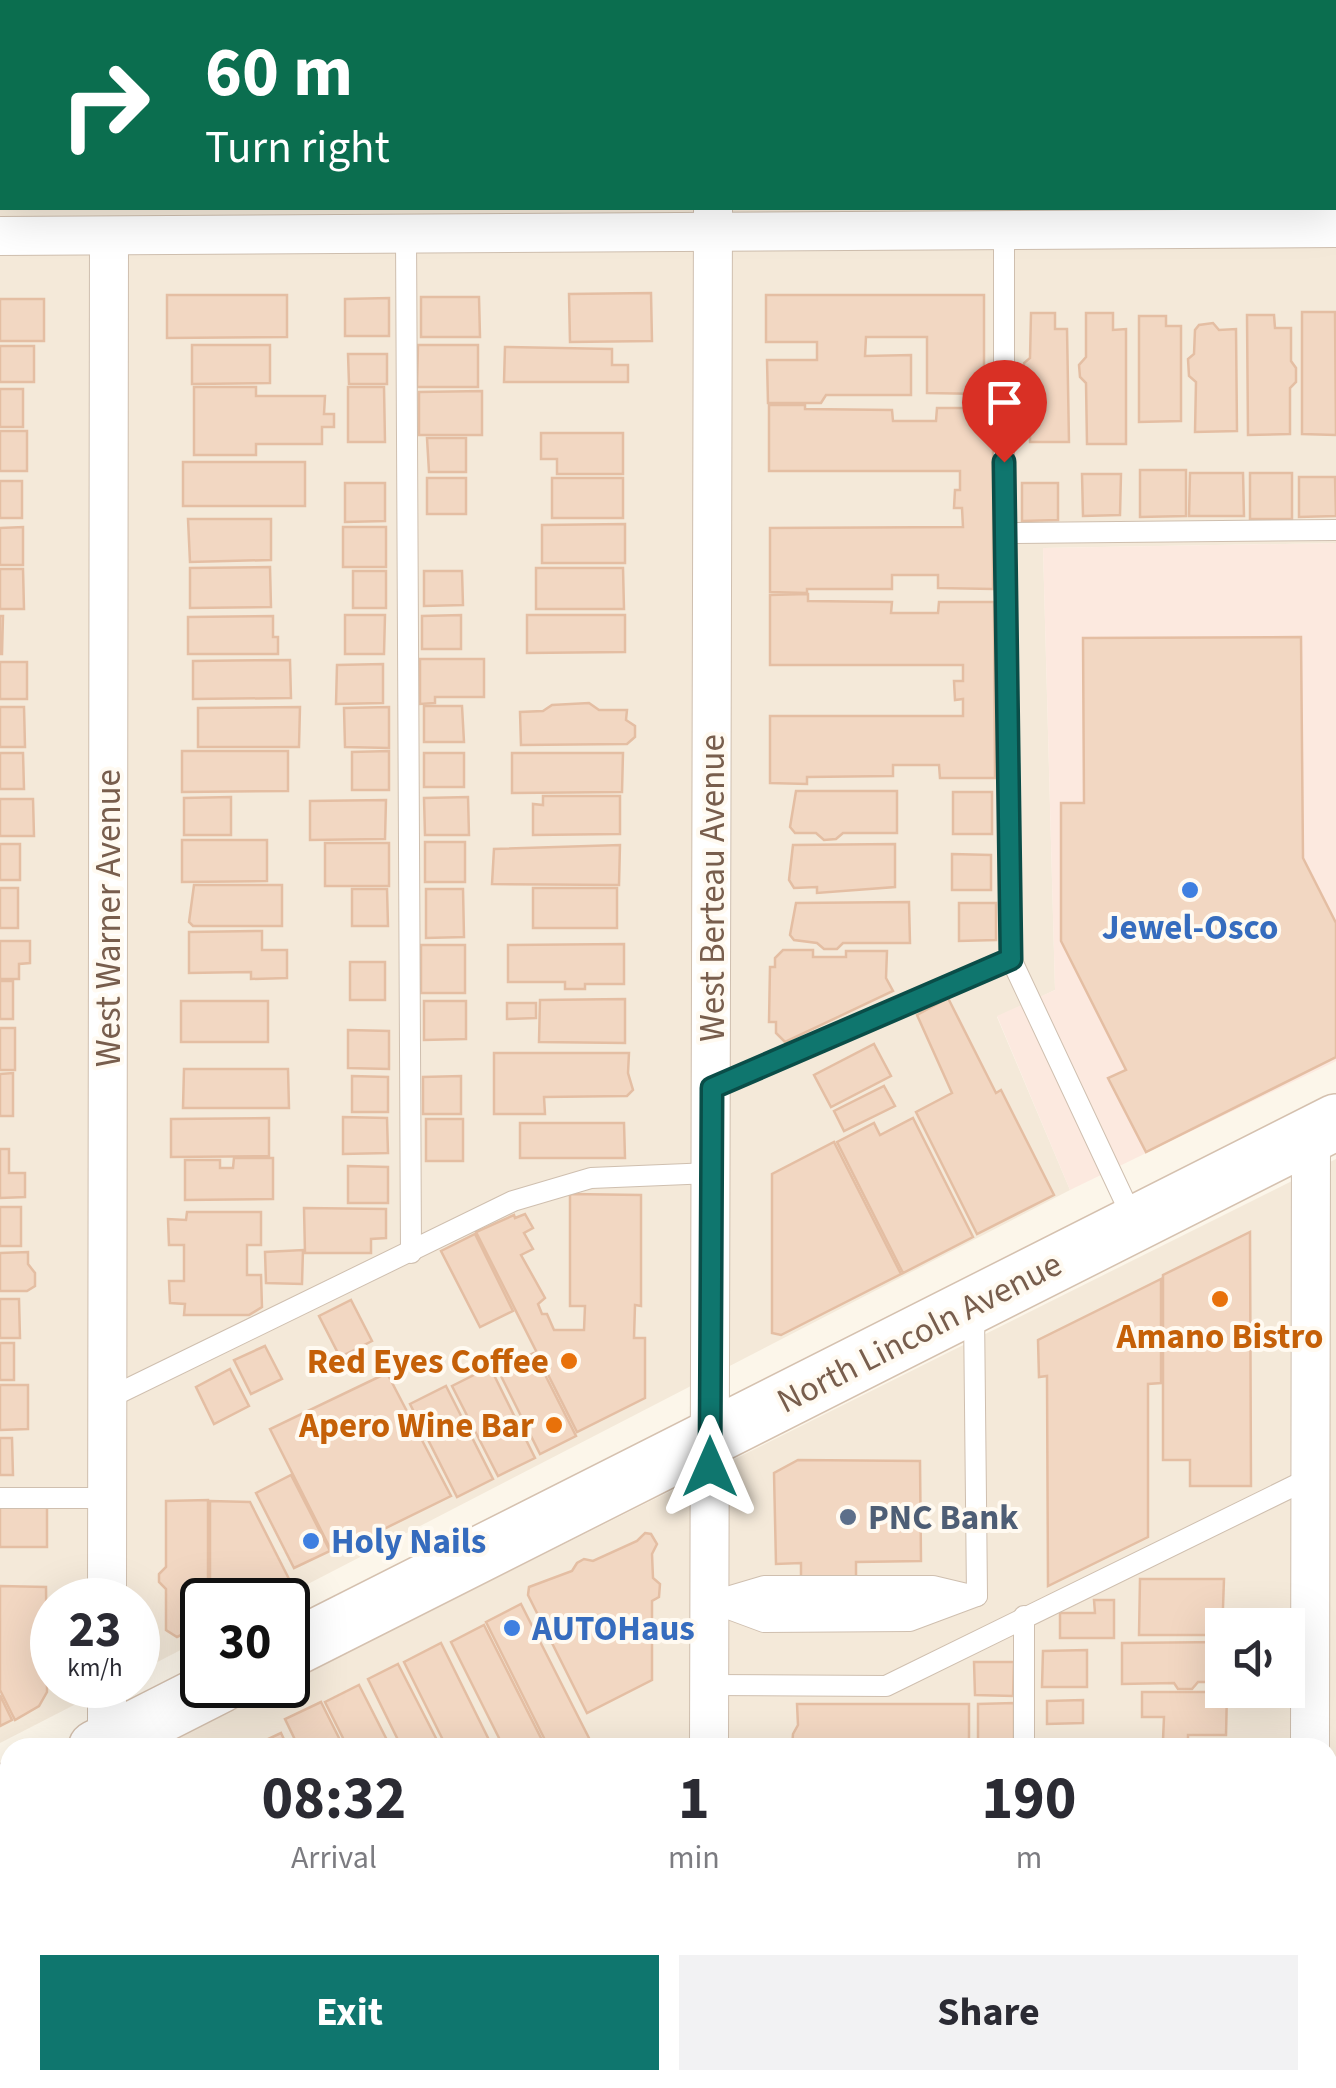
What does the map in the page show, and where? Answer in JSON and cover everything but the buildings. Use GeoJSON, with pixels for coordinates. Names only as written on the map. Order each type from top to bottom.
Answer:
{"type":"FeatureCollection","features":[{"type":"Feature","properties":{"kind":"main road","name":"North Lincoln Avenue"},"geometry":{"type":"LineString","coordinates":[[310,1640],[1323,1129]]}},
{"type":"Feature","properties":{"kind":"main road"},"geometry":{"type":"LineString","coordinates":[[119,1738],[180,1706]]}},
{"type":"Feature","properties":{"kind":"street"},"geometry":{"type":"LineString","coordinates":[[0,236],[406,234],[713,220],[1004,230],[1336,228]]}},
{"type":"Feature","properties":{"kind":"street","name":"West Berteau Avenue"},"geometry":{"type":"LineString","coordinates":[[710,1738],[713,220]]}},
{"type":"Feature","properties":{"kind":"street","name":"West Warner Avenue"},"geometry":{"type":"LineString","coordinates":[[107,1578],[108,236]]}},
{"type":"Feature","properties":{"kind":"street"},"geometry":{"type":"LineString","coordinates":[[1310,1738],[1310,1478],[1323,1418],[1323,1129]]}},
{"type":"Feature","properties":{"kind":"street"},"geometry":{"type":"LineString","coordinates":[[104,1738],[106,1708]]}},
{"type":"Feature","properties":{"kind":"lane"},"geometry":{"type":"LineString","coordinates":[[1004,230],[1011,959],[1135,1223]]}},
{"type":"Feature","properties":{"kind":"lane"},"geometry":{"type":"LineString","coordinates":[[406,234],[411,1253]]}},
{"type":"Feature","properties":{"kind":"lane"},"geometry":{"type":"LineString","coordinates":[[1004,533],[1336,530]]}},
{"type":"Feature","properties":{"kind":"lane"},"geometry":{"type":"LineString","coordinates":[[712,1088],[1011,959]]}},
{"type":"Feature","properties":{"kind":"lane"},"geometry":{"type":"LineString","coordinates":[[108,1399],[512,1202],[590,1178],[711,1173]]}},
{"type":"Feature","properties":{"kind":"lane"},"geometry":{"type":"LineString","coordinates":[[974,1304],[977,1596]]}},
{"type":"Feature","properties":{"kind":"lane"},"geometry":{"type":"LineString","coordinates":[[710,1685],[886,1686],[1310,1478]]}},
{"type":"Feature","properties":{"kind":"lane"},"geometry":{"type":"LineString","coordinates":[[0,1498],[107,1498]]}},
{"type":"Feature","properties":{"kind":"lane"},"geometry":{"type":"LineString","coordinates":[[710,1602],[764,1586],[934,1586],[977,1596]]}},
{"type":"Feature","properties":{"kind":"lane"},"geometry":{"type":"LineString","coordinates":[[710,1602],[764,1622],[910,1622],[977,1596]]}},
{"type":"Feature","properties":{"kind":"lane"},"geometry":{"type":"LineString","coordinates":[[1024,1616],[1024,1738]]}},
{"type":"Feature","properties":{"kind":"shaded area"},"geometry":{"type":"Polygon","coordinates":[[[0,210],[1336,210],[1336,543],[1043,548],[1055,990],[997,1017],[1070,1190],[310,1583],[310,1578],[180,1578],[180,1650],[160,1661],[160,1578],[30,1578],[30,1708],[68,1708],[10,1738],[0,1738],[0,210]]]}},
{"type":"Feature","properties":{"kind":"shaded area","name":"Jewel-Osco"},"geometry":{"type":"Polygon","coordinates":[[[1336,543],[1336,1061],[1070,1190],[997,1016],[1055,990],[1043,548],[1336,543]]]}},
{"type":"Feature","properties":{"kind":"shaded area"},"geometry":{"type":"Polygon","coordinates":[[[1336,1159],[1336,1738],[173,1738],[234,1708],[310,1708],[310,1671],[1336,1159]]]}},
{"type":"Feature","properties":{"kind":"place","name":"Jewel-Osco"},"geometry":{"type":"Point","coordinates":[1190,890]}},
{"type":"Feature","properties":{"kind":"place","name":"Amano Bistro"},"geometry":{"type":"Point","coordinates":[1220,1299]}},
{"type":"Feature","properties":{"kind":"place","name":"Red Eyes Coffee"},"geometry":{"type":"Point","coordinates":[569,1361]}},
{"type":"Feature","properties":{"kind":"place","name":"Apero Wine Bar"},"geometry":{"type":"Point","coordinates":[554,1425]}},
{"type":"Feature","properties":{"kind":"place","name":"PNC Bank"},"geometry":{"type":"Point","coordinates":[848,1517]}},
{"type":"Feature","properties":{"kind":"place","name":"Holy Nails"},"geometry":{"type":"Point","coordinates":[311,1541]}},
{"type":"Feature","properties":{"kind":"place","name":"AUTOHaus"},"geometry":{"type":"Point","coordinates":[512,1628]}},
{"type":"Feature","properties":{"kind":"route"},"geometry":{"type":"LineString","coordinates":[[710,1467],[712,1088],[1011,959],[1004,462]]}}]}
